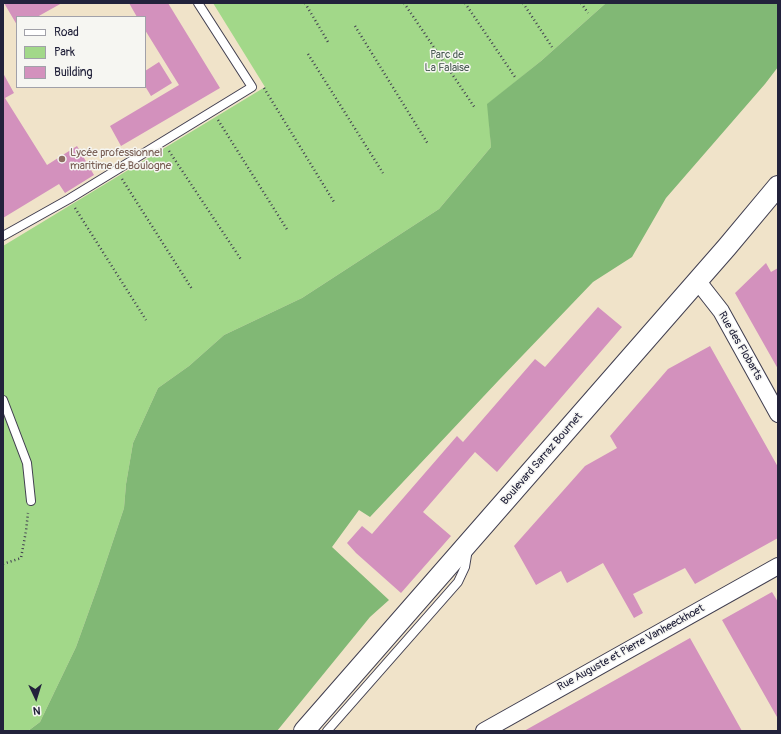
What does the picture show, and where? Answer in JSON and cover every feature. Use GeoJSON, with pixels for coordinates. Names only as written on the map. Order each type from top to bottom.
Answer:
{"type":"FeatureCollection","features":[{"type":"Feature","properties":{"kind":"street","name":"Boulevard Sarraz Bournet"},"geometry":{"type":"LineString","coordinates":[[304,731],[776,190]]}},
{"type":"Feature","properties":{"kind":"street","name":"Rue des Flobarts"},"geometry":{"type":"LineString","coordinates":[[697,282],[720,311],[778,414]]}},
{"type":"Feature","properties":{"kind":"street","name":"Rue Auguste et Pierre Vanheeckhoet"},"geometry":{"type":"LineString","coordinates":[[484,731],[778,566]]}},
{"type":"Feature","properties":{"kind":"lane"},"geometry":{"type":"LineString","coordinates":[[3,236],[69,199],[252,87],[198,3]]}},
{"type":"Feature","properties":{"kind":"lane"},"geometry":{"type":"LineString","coordinates":[[3,400],[27,463],[31,501]]}},
{"type":"Feature","properties":{"kind":"lane"},"geometry":{"type":"LineString","coordinates":[[327,731],[458,582],[465,567],[468,544]]}},
{"type":"Feature","properties":{"kind":"path"},"geometry":{"type":"LineString","coordinates":[[305,3],[328,42]]}},
{"type":"Feature","properties":{"kind":"path"},"geometry":{"type":"LineString","coordinates":[[404,3],[476,108]]}},
{"type":"Feature","properties":{"kind":"path"},"geometry":{"type":"LineString","coordinates":[[465,3],[514,77]]}},
{"type":"Feature","properties":{"kind":"path"},"geometry":{"type":"LineString","coordinates":[[523,3],[552,47]]}},
{"type":"Feature","properties":{"kind":"path"},"geometry":{"type":"LineString","coordinates":[[581,3],[588,14]]}},
{"type":"Feature","properties":{"kind":"path"},"geometry":{"type":"LineString","coordinates":[[355,26],[428,144]]}},
{"type":"Feature","properties":{"kind":"path"},"geometry":{"type":"LineString","coordinates":[[308,54],[383,173]]}},
{"type":"Feature","properties":{"kind":"path"},"geometry":{"type":"LineString","coordinates":[[260,82],[334,202]]}},
{"type":"Feature","properties":{"kind":"path"},"geometry":{"type":"LineString","coordinates":[[212,112],[288,231]]}},
{"type":"Feature","properties":{"kind":"path"},"geometry":{"type":"LineString","coordinates":[[163,142],[242,261]]}},
{"type":"Feature","properties":{"kind":"path"},"geometry":{"type":"LineString","coordinates":[[117,170],[192,289]]}},
{"type":"Feature","properties":{"kind":"path"},"geometry":{"type":"LineString","coordinates":[[69,199],[146,320]]}},
{"type":"Feature","properties":{"kind":"path"},"geometry":{"type":"LineString","coordinates":[[3,564],[21,558],[31,501]]}},
{"type":"Feature","properties":{"kind":"green space","name":"Parc de La Falaise"},"geometry":{"type":"Polygon","coordinates":[[[213,3],[606,3],[541,61],[488,104],[491,147],[439,209],[302,298],[224,335],[189,366],[158,388],[133,443],[126,484],[124,508],[76,647],[40,722],[28,731],[3,731],[3,246],[265,87],[213,3]]]}},
{"type":"Feature","properties":{"kind":"green space"},"geometry":{"type":"Polygon","coordinates":[[[606,3],[778,3],[778,67],[666,198],[632,257],[593,282],[370,517],[359,510],[332,547],[389,600],[370,617],[277,731],[28,731],[40,722],[76,647],[124,508],[126,484],[133,443],[158,388],[189,366],[224,335],[302,298],[439,209],[491,147],[487,104],[541,61],[606,3]]]}},
{"type":"Feature","properties":{"kind":"building"},"geometry":{"type":"Polygon","coordinates":[[[4,3],[62,3],[39,16],[16,16],[16,23],[4,3]]]}},
{"type":"Feature","properties":{"kind":"building"},"geometry":{"type":"Polygon","coordinates":[[[129,3],[168,3],[220,88],[121,146],[110,126],[179,85],[146,32],[146,16],[136,16],[129,3]]]}},
{"type":"Feature","properties":{"kind":"building"},"geometry":{"type":"Polygon","coordinates":[[[159,62],[172,83],[151,96],[146,88],[146,70],[159,62]]]}},
{"type":"Feature","properties":{"kind":"building"},"geometry":{"type":"Polygon","coordinates":[[[3,73],[14,93],[5,98],[47,165],[77,146],[94,175],[65,193],[59,184],[3,218],[3,73]]]}},
{"type":"Feature","properties":{"kind":"building"},"geometry":{"type":"Polygon","coordinates":[[[766,263],[771,272],[778,268],[778,369],[735,293],[766,263]]]}},
{"type":"Feature","properties":{"kind":"building"},"geometry":{"type":"Polygon","coordinates":[[[598,307],[622,327],[497,472],[475,452],[423,512],[451,536],[401,593],[356,553],[347,543],[362,526],[372,534],[457,436],[463,442],[535,359],[545,367],[598,307]]]}},
{"type":"Feature","properties":{"kind":"building"},"geometry":{"type":"Polygon","coordinates":[[[710,346],[778,467],[778,538],[695,584],[685,568],[633,594],[643,613],[634,618],[603,563],[567,583],[561,571],[536,585],[514,546],[585,466],[617,448],[610,436],[668,369],[710,346]]]}},
{"type":"Feature","properties":{"kind":"building"},"geometry":{"type":"Polygon","coordinates":[[[772,592],[778,602],[777,717],[722,620],[772,592]]]}},
{"type":"Feature","properties":{"kind":"building"},"geometry":{"type":"Polygon","coordinates":[[[690,638],[742,731],[524,731],[617,679],[690,638]]]}},
{"type":"Feature","properties":{"kind":"place","name":"Lycée professionnel maritime de Boulogne"},"geometry":{"type":"Point","coordinates":[62,159]}}]}
